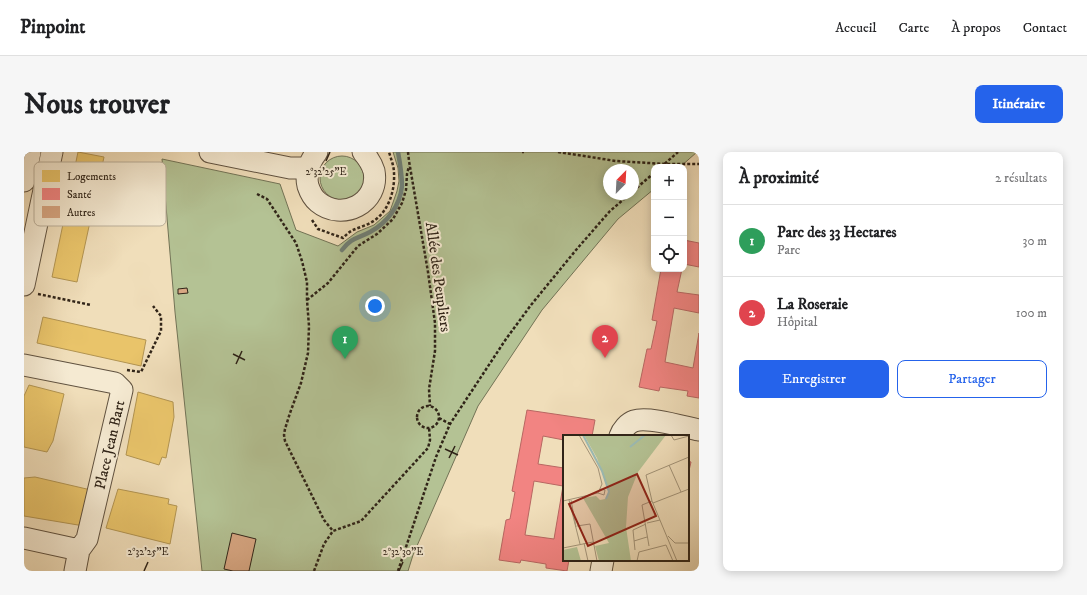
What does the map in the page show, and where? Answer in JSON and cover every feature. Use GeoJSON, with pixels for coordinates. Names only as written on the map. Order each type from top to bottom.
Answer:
{"type":"FeatureCollection","features":[{"type":"Feature","properties":{"kind":"street"},"geometry":{"type":"LineString","coordinates":[[24,181],[30,152]]}},
{"type":"Feature","properties":{"kind":"street"},"geometry":{"type":"LineString","coordinates":[[50,162],[52,152]]}},
{"type":"Feature","properties":{"kind":"street"},"geometry":{"type":"LineString","coordinates":[[210,152],[290,168],[313,160]]}},
{"type":"Feature","properties":{"kind":"street"},"geometry":{"type":"LineString","coordinates":[[313,160],[306,178],[314,199],[323,206],[333,210],[344,211],[355,208],[364,201],[370,193],[374,182],[374,171],[364,152]]}},
{"type":"Feature","properties":{"kind":"street"},"geometry":{"type":"LineString","coordinates":[[29,289],[40,226]]}},
{"type":"Feature","properties":{"kind":"street","name":"Place Jean Bart"},"geometry":{"type":"LineString","coordinates":[[24,365],[115,383],[122,390],[87,539],[79,550]]}},
{"type":"Feature","properties":{"kind":"street"},"geometry":{"type":"LineString","coordinates":[[620,435],[622,430],[634,421],[649,419],[699,430]]}},
{"type":"Feature","properties":{"kind":"street"},"geometry":{"type":"LineString","coordinates":[[24,538],[79,550],[75,571]]}},
{"type":"Feature","properties":{"kind":"street"},"geometry":{"type":"LineString","coordinates":[[601,571],[603,561]]}},
{"type":"Feature","properties":{"kind":"path","name":"Allée des Peupliers"},"geometry":{"type":"LineString","coordinates":[[408,152],[435,323],[435,351],[429,389],[430,406]]}},
{"type":"Feature","properties":{"kind":"path"},"geometry":{"type":"LineString","coordinates":[[558,152],[616,161],[664,164],[678,152]]}},
{"type":"Feature","properties":{"kind":"path"},"geometry":{"type":"LineString","coordinates":[[687,164],[699,164]]}},
{"type":"Feature","properties":{"kind":"path"},"geometry":{"type":"LineString","coordinates":[[307,300],[328,283],[358,246],[377,234],[392,219],[402,203],[406,190],[409,165]]}},
{"type":"Feature","properties":{"kind":"path"},"geometry":{"type":"LineString","coordinates":[[639,186],[651,176]]}},
{"type":"Feature","properties":{"kind":"path"},"geometry":{"type":"LineString","coordinates":[[257,194],[267,199],[296,243],[307,282],[309,326],[308,353],[301,383],[284,435],[285,441],[324,520],[333,531]]}},
{"type":"Feature","properties":{"kind":"path"},"geometry":{"type":"LineString","coordinates":[[398,571],[436,456],[450,424],[506,339],[531,305],[605,217],[623,200]]}},
{"type":"Feature","properties":{"kind":"path"},"geometry":{"type":"LineString","coordinates":[[29,289],[91,304]]}},
{"type":"Feature","properties":{"kind":"path"},"geometry":{"type":"LineString","coordinates":[[115,383],[120,369],[141,372],[161,331],[160,316],[152,306]]}},
{"type":"Feature","properties":{"kind":"path"},"geometry":{"type":"LineString","coordinates":[[426,406],[430,406],[438,412],[439,418],[437,424],[432,427],[425,427],[420,423],[418,416],[420,410],[426,406]]}},
{"type":"Feature","properties":{"kind":"path"},"geometry":{"type":"LineString","coordinates":[[439,418],[450,424]]}},
{"type":"Feature","properties":{"kind":"path"},"geometry":{"type":"LineString","coordinates":[[314,571],[324,544],[333,531],[361,521],[428,448],[430,440],[428,427]]}},
{"type":"Feature","properties":{"kind":"green space"},"geometry":{"type":"Polygon","coordinates":[[[393,152],[697,152],[683,164],[651,164],[651,192],[618,219],[542,310],[478,406],[413,555],[408,571],[202,571],[175,312],[166,206],[166,162],[162,162],[162,159],[280,184],[296,230],[338,246],[357,232],[374,225],[390,211],[399,181],[398,168],[393,152]]]}},
{"type":"Feature","properties":{"kind":"green space"},"geometry":{"type":"Polygon","coordinates":[[[342,156],[354,160],[360,166],[364,178],[360,190],[354,196],[342,200],[330,196],[324,190],[320,178],[324,166],[330,160],[342,156]]]}},
{"type":"Feature","properties":{"kind":"building: Logements"},"geometry":{"type":"Polygon","coordinates":[[[78,152],[104,157],[103,162],[76,162],[78,152]]]}},
{"type":"Feature","properties":{"kind":"building: Logements"},"geometry":{"type":"Polygon","coordinates":[[[63,226],[89,226],[77,282],[52,277],[63,226]]]}},
{"type":"Feature","properties":{"kind":"building: Logements"},"geometry":{"type":"Polygon","coordinates":[[[43,317],[146,340],[141,366],[37,343],[43,317]]]}},
{"type":"Feature","properties":{"kind":"building: Logements"},"geometry":{"type":"Polygon","coordinates":[[[29,385],[64,394],[53,441],[47,452],[24,447],[24,396],[29,385]]]}},
{"type":"Feature","properties":{"kind":"building: Logements"},"geometry":{"type":"Polygon","coordinates":[[[138,392],[173,402],[174,417],[166,458],[162,457],[159,465],[126,455],[138,392]]]}},
{"type":"Feature","properties":{"kind":"building: Logements"},"geometry":{"type":"Polygon","coordinates":[[[35,477],[91,490],[84,526],[24,516],[24,478],[35,477]]]}},
{"type":"Feature","properties":{"kind":"building: Logements"},"geometry":{"type":"Polygon","coordinates":[[[118,489],[169,499],[168,504],[177,506],[170,544],[106,528],[118,489]]]}},
{"type":"Feature","properties":{"kind":"building: Santé"},"geometry":{"type":"Polygon","coordinates":[[[687,241],[699,243],[699,267],[687,265],[687,241]]]}},
{"type":"Feature","properties":{"kind":"building: Santé"},"geometry":{"type":"Polygon","coordinates":[[[660,272],[681,272],[677,292],[699,295],[699,313],[674,308],[665,362],[693,368],[699,333],[699,398],[687,396],[688,391],[660,387],[659,391],[639,387],[647,349],[651,349],[657,321],[652,320],[660,272]]]}},
{"type":"Feature","properties":{"kind":"building: Santé"},"geometry":{"type":"Polygon","coordinates":[[[527,410],[595,420],[592,435],[563,435],[563,440],[543,436],[538,464],[563,468],[563,486],[563,561],[569,561],[567,571],[546,568],[546,564],[521,560],[520,563],[499,560],[506,520],[510,519],[515,492],[512,491],[527,410]],[[534,481],[525,535],[554,539],[563,486],[534,481]]]}},
{"type":"Feature","properties":{"kind":"building: Autres"},"geometry":{"type":"Polygon","coordinates":[[[187,288],[188,293],[178,294],[178,289],[187,288]]]}},
{"type":"Feature","properties":{"kind":"building: Autres"},"geometry":{"type":"Polygon","coordinates":[[[232,533],[256,539],[249,571],[233,571],[224,569],[232,533]]]}},
{"type":"Feature","properties":{"kind":"waterway"},"geometry":{"type":"LineString","coordinates":[[342,250],[352,240],[370,232],[382,224],[392,213],[399,200],[402,186],[398,152]]}},
{"type":"Feature","properties":{"kind":"place","name":"La Roseraie"},"geometry":{"type":"Point","coordinates":[605,358]}},
{"type":"Feature","properties":{"kind":"place","name":"Parc des 33 Hectares"},"geometry":{"type":"Point","coordinates":[345,359]}}]}
